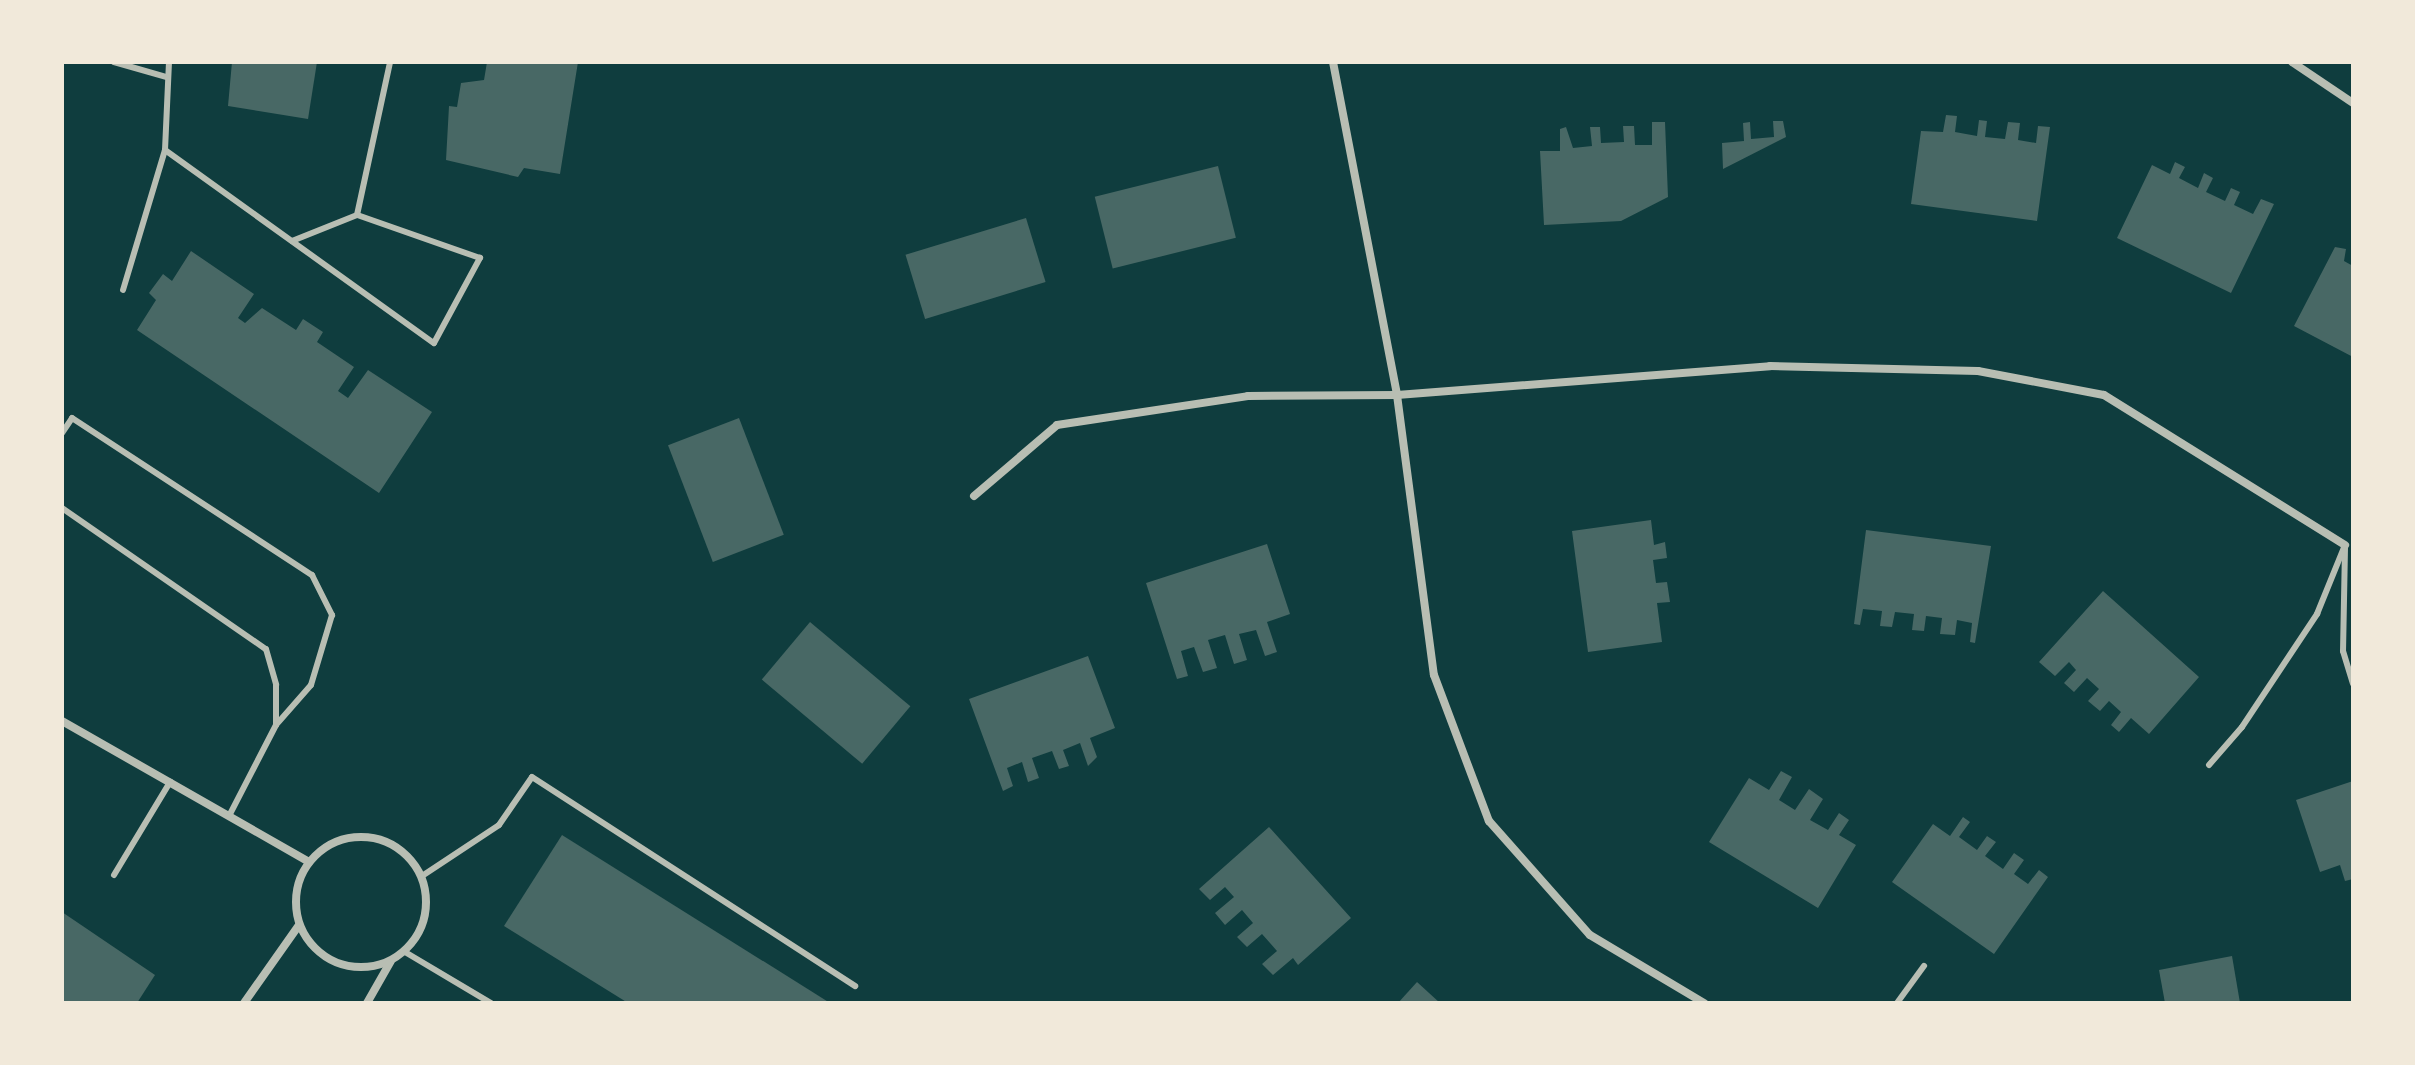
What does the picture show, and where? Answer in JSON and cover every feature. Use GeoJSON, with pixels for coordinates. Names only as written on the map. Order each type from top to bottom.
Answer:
{"type":"FeatureCollection","features":[{"type":"Feature","properties":{"kind":"street"},"geometry":{"type":"LineString","coordinates":[[1333,62],[1397,395],[1434,675],[1489,821],[1590,935],[1704,1003]]}},
{"type":"Feature","properties":{"kind":"street"},"geometry":{"type":"LineString","coordinates":[[2292,62],[2353,103]]}},
{"type":"Feature","properties":{"kind":"street"},"geometry":{"type":"LineString","coordinates":[[974,496],[1057,425],[1248,396],[1397,395],[1770,366],[1978,371],[2104,395],[2345,545]]}},
{"type":"Feature","properties":{"kind":"street"},"geometry":{"type":"LineString","coordinates":[[62,721],[309,862]]}},
{"type":"Feature","properties":{"kind":"street"},"geometry":{"type":"LineString","coordinates":[[369,837],[391,843],[422,876],[426,917],[405,952],[391,961],[371,967],[338,963],[311,944],[299,925],[299,881],[309,862],[326,846],[369,837]]}},
{"type":"Feature","properties":{"kind":"street"},"geometry":{"type":"LineString","coordinates":[[244,1003],[299,925]]}},
{"type":"Feature","properties":{"kind":"street"},"geometry":{"type":"LineString","coordinates":[[367,1003],[391,961]]}},
{"type":"Feature","properties":{"kind":"lane"},"geometry":{"type":"LineString","coordinates":[[114,62],[166,77]]}},
{"type":"Feature","properties":{"kind":"lane"},"geometry":{"type":"LineString","coordinates":[[123,290],[165,150],[169,62]]}},
{"type":"Feature","properties":{"kind":"lane"},"geometry":{"type":"LineString","coordinates":[[357,215],[390,62]]}},
{"type":"Feature","properties":{"kind":"lane"},"geometry":{"type":"LineString","coordinates":[[165,150],[434,343],[480,258],[357,215],[292,241]]}},
{"type":"Feature","properties":{"kind":"lane"},"geometry":{"type":"LineString","coordinates":[[62,433],[72,418],[312,575],[332,615],[311,685],[276,725],[229,816]]}},
{"type":"Feature","properties":{"kind":"lane"},"geometry":{"type":"LineString","coordinates":[[62,508],[266,649],[276,685],[276,725]]}},
{"type":"Feature","properties":{"kind":"lane"},"geometry":{"type":"LineString","coordinates":[[2345,545],[2353,552]]}},
{"type":"Feature","properties":{"kind":"lane"},"geometry":{"type":"LineString","coordinates":[[2345,545],[2343,651],[2353,684]]}},
{"type":"Feature","properties":{"kind":"lane"},"geometry":{"type":"LineString","coordinates":[[2209,765],[2242,727],[2317,614],[2345,545]]}},
{"type":"Feature","properties":{"kind":"lane"},"geometry":{"type":"LineString","coordinates":[[422,876],[499,825],[532,777],[855,986]]}},
{"type":"Feature","properties":{"kind":"lane"},"geometry":{"type":"LineString","coordinates":[[114,875],[170,782]]}},
{"type":"Feature","properties":{"kind":"lane"},"geometry":{"type":"LineString","coordinates":[[405,952],[491,1003]]}},
{"type":"Feature","properties":{"kind":"lane"},"geometry":{"type":"LineString","coordinates":[[1897,1003],[1924,966]]}},
{"type":"Feature","properties":{"kind":"building"},"geometry":{"type":"Polygon","coordinates":[[[232,62],[317,62],[308,119],[228,106],[232,62]]]}},
{"type":"Feature","properties":{"kind":"building"},"geometry":{"type":"Polygon","coordinates":[[[487,62],[578,62],[560,174],[524,168],[518,177],[446,160],[449,106],[457,107],[461,83],[484,80],[487,62]]]}},
{"type":"Feature","properties":{"kind":"building"},"geometry":{"type":"Polygon","coordinates":[[[1946,115],[1957,116],[1955,132],[1977,136],[1979,120],[1987,121],[1985,137],[2005,139],[2008,122],[2020,123],[2018,140],[2036,143],[2038,126],[2050,127],[2037,221],[1911,204],[1921,131],[1943,132],[1946,115]]]}},
{"type":"Feature","properties":{"kind":"building"},"geometry":{"type":"Polygon","coordinates":[[[1773,121],[1783,121],[1786,137],[1723,169],[1722,143],[1744,141],[1743,123],[1750,122],[1751,139],[1774,137],[1773,121]]]}},
{"type":"Feature","properties":{"kind":"building"},"geometry":{"type":"Polygon","coordinates":[[[1652,122],[1665,122],[1668,197],[1621,221],[1544,225],[1540,151],[1560,151],[1560,129],[1566,127],[1573,148],[1592,146],[1590,127],[1600,127],[1601,143],[1624,142],[1623,126],[1634,126],[1635,145],[1652,145],[1652,122]]]}},
{"type":"Feature","properties":{"kind":"building"},"geometry":{"type":"Polygon","coordinates":[[[2175,162],[2185,167],[2179,178],[2198,188],[2204,173],[2213,178],[2206,192],[2225,201],[2231,188],[2240,192],[2234,205],[2253,214],[2261,199],[2274,204],[2231,293],[2117,238],[2152,165],[2170,174],[2175,162]]]}},
{"type":"Feature","properties":{"kind":"building"},"geometry":{"type":"Polygon","coordinates":[[[1218,166],[1236,238],[1113,269],[1095,197],[1218,166]]]}},
{"type":"Feature","properties":{"kind":"building"},"geometry":{"type":"Polygon","coordinates":[[[1026,218],[1046,282],[925,319],[906,255],[1026,218]]]}},
{"type":"Feature","properties":{"kind":"building"},"geometry":{"type":"Polygon","coordinates":[[[2335,247],[2346,249],[2344,261],[2353,266],[2353,357],[2294,326],[2335,247]]]}},
{"type":"Feature","properties":{"kind":"building"},"geometry":{"type":"Polygon","coordinates":[[[191,251],[254,294],[238,318],[245,323],[262,308],[296,330],[303,319],[323,332],[317,342],[354,367],[338,391],[348,398],[368,370],[432,412],[379,493],[137,330],[156,300],[149,293],[163,274],[172,281],[191,251]]]}},
{"type":"Feature","properties":{"kind":"building"},"geometry":{"type":"Polygon","coordinates":[[[739,418],[784,535],[713,562],[668,445],[739,418]]]}},
{"type":"Feature","properties":{"kind":"building"},"geometry":{"type":"Polygon","coordinates":[[[1651,520],[1654,545],[1665,542],[1667,558],[1653,560],[1656,583],[1667,582],[1670,602],[1657,603],[1662,642],[1588,652],[1572,531],[1651,520]]]}},
{"type":"Feature","properties":{"kind":"building"},"geometry":{"type":"Polygon","coordinates":[[[1866,530],[1991,546],[1975,643],[1970,642],[1972,623],[1957,620],[1955,635],[1940,634],[1942,618],[1926,616],[1924,631],[1912,630],[1914,614],[1895,612],[1892,627],[1880,626],[1882,611],[1863,609],[1860,625],[1854,624],[1866,530]]]}},
{"type":"Feature","properties":{"kind":"building"},"geometry":{"type":"Polygon","coordinates":[[[1267,544],[1290,614],[1267,622],[1277,652],[1265,656],[1256,630],[1239,634],[1247,660],[1234,664],[1225,635],[1208,640],[1217,668],[1203,672],[1194,647],[1181,651],[1188,676],[1177,679],[1146,583],[1267,544]]]}},
{"type":"Feature","properties":{"kind":"building"},"geometry":{"type":"Polygon","coordinates":[[[2103,591],[2199,677],[2149,734],[2131,718],[2119,732],[2111,725],[2121,712],[2109,701],[2100,711],[2088,701],[2099,689],[2087,678],[2074,692],[2064,683],[2076,670],[2069,662],[2055,676],[2039,662],[2103,591]]]}},
{"type":"Feature","properties":{"kind":"building"},"geometry":{"type":"Polygon","coordinates":[[[810,622],[910,706],[862,764],[762,679],[810,622]]]}},
{"type":"Feature","properties":{"kind":"building"},"geometry":{"type":"Polygon","coordinates":[[[1088,656],[1115,728],[1090,738],[1097,757],[1088,766],[1080,743],[1063,750],[1069,766],[1059,769],[1052,751],[1032,758],[1039,778],[1028,782],[1022,762],[1007,768],[1013,786],[1003,791],[969,699],[1088,656]]]}},
{"type":"Feature","properties":{"kind":"building"},"geometry":{"type":"Polygon","coordinates":[[[1781,771],[1792,777],[1779,800],[1795,810],[1809,789],[1823,799],[1810,820],[1828,830],[1839,813],[1849,820],[1839,835],[1856,845],[1818,908],[1709,842],[1749,778],[1769,790],[1781,771]]]}},
{"type":"Feature","properties":{"kind":"building"},"geometry":{"type":"Polygon","coordinates":[[[2353,781],[2353,879],[2345,881],[2340,865],[2320,872],[2296,800],[2353,781]]]}},
{"type":"Feature","properties":{"kind":"building"},"geometry":{"type":"Polygon","coordinates":[[[1963,817],[1970,822],[1959,837],[1977,850],[1987,836],[1996,842],[1985,856],[2003,869],[2014,853],[2024,860],[2014,874],[2028,884],[2039,870],[2048,877],[1994,954],[1892,882],[1933,824],[1950,836],[1963,817]]]}},
{"type":"Feature","properties":{"kind":"building"},"geometry":{"type":"Polygon","coordinates":[[[1269,827],[1351,918],[1298,965],[1293,958],[1273,975],[1262,964],[1277,951],[1262,934],[1247,947],[1237,937],[1253,923],[1242,910],[1225,925],[1215,913],[1234,897],[1225,887],[1210,900],[1199,889],[1269,827]]]}},
{"type":"Feature","properties":{"kind":"building"},"geometry":{"type":"Polygon","coordinates":[[[562,835],[830,1003],[628,1003],[504,926],[562,835]]]}},
{"type":"Feature","properties":{"kind":"building"},"geometry":{"type":"Polygon","coordinates":[[[62,912],[155,975],[137,1003],[62,1003],[62,912]]]}},
{"type":"Feature","properties":{"kind":"building"},"geometry":{"type":"Polygon","coordinates":[[[2232,956],[2240,1003],[2165,1003],[2159,970],[2232,956]]]}},
{"type":"Feature","properties":{"kind":"building"},"geometry":{"type":"Polygon","coordinates":[[[1417,982],[1440,1003],[1398,1003],[1417,982]]]}}]}
